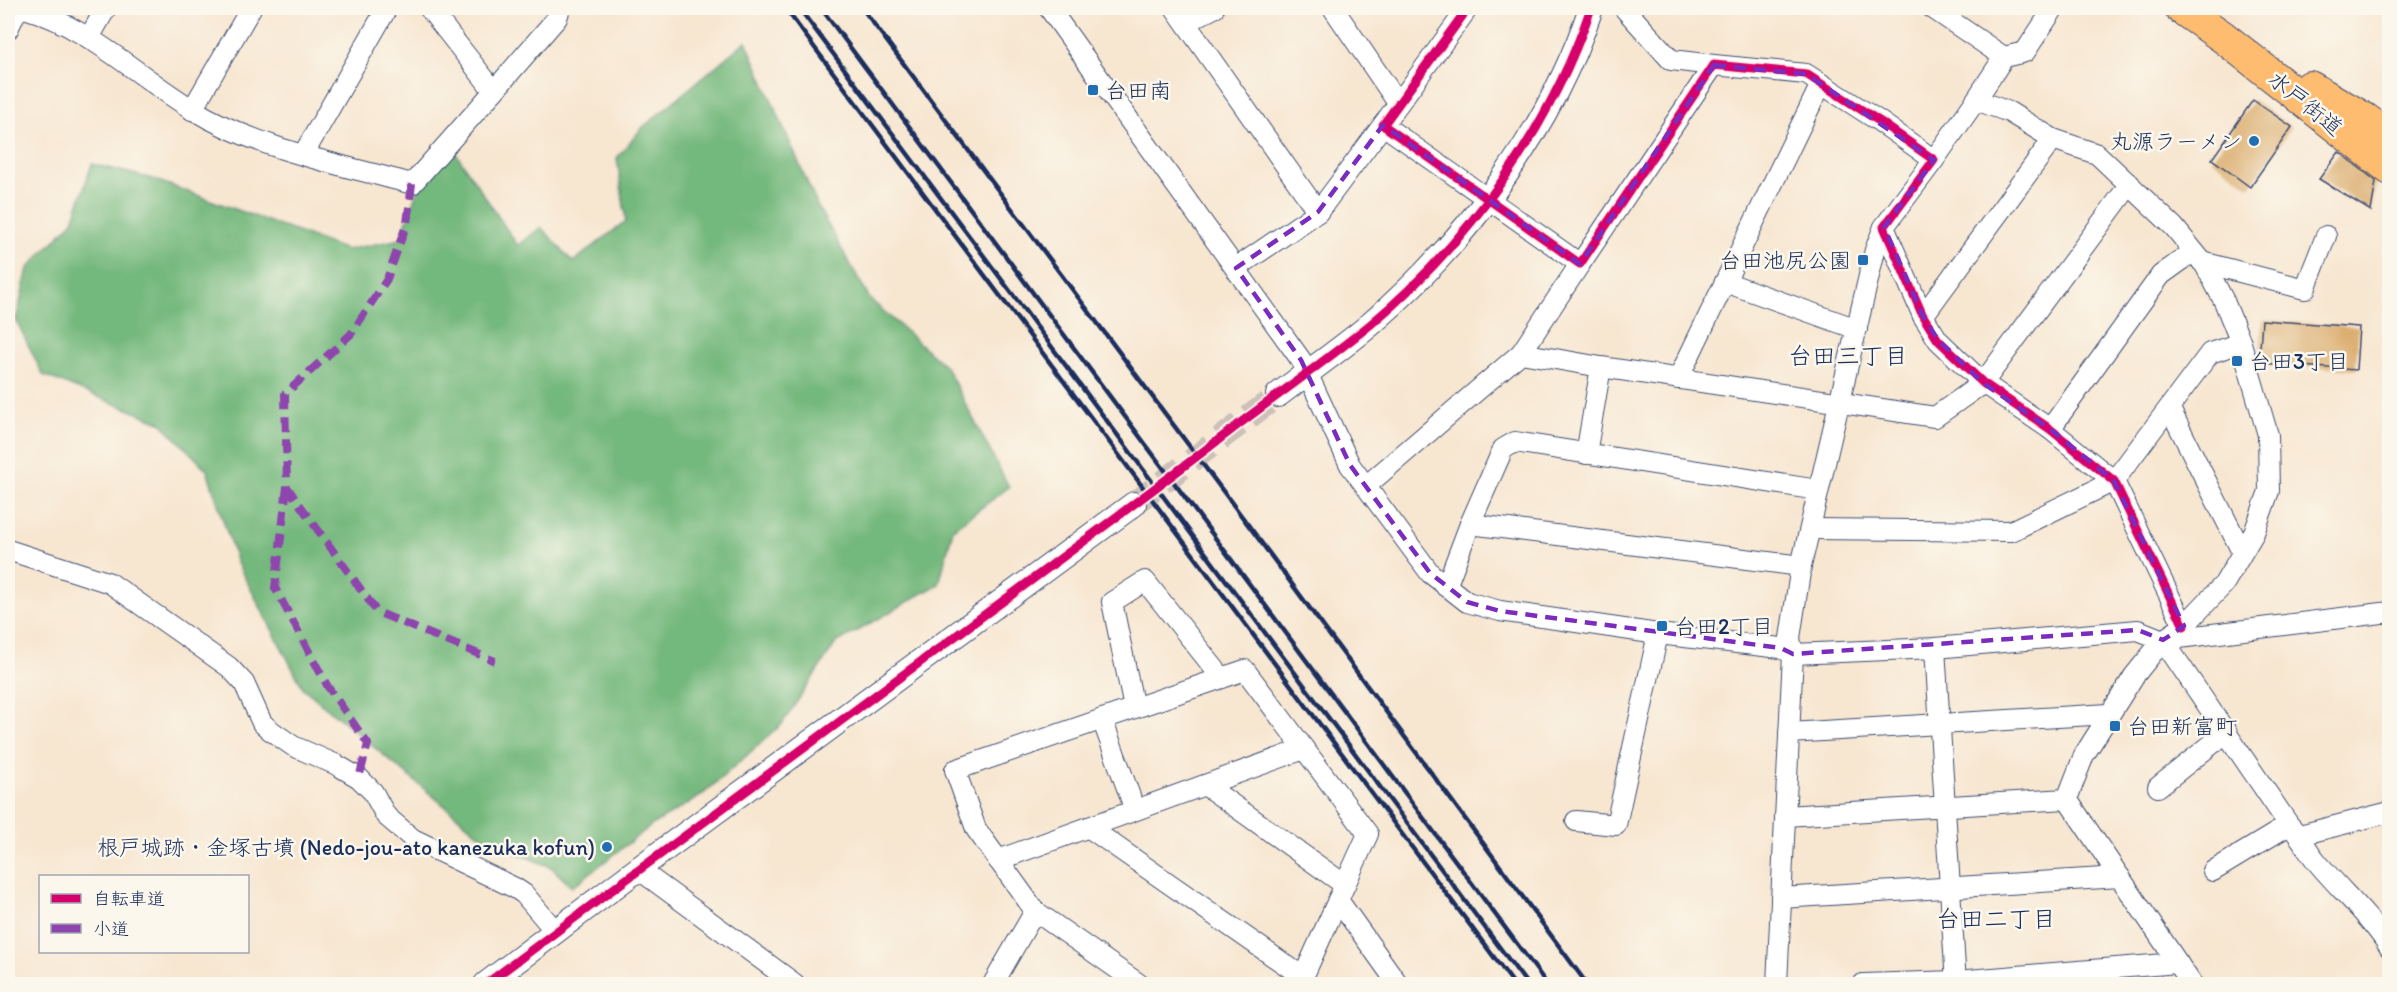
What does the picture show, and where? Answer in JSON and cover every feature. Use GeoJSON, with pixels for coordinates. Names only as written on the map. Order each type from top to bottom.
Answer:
{"type":"FeatureCollection","features":[{"type":"Feature","properties":{"kind":"highway","name":"水戸街道"},"geometry":{"type":"LineString","coordinates":[[2181,8],[2223,37],[2390,169]]}},
{"type":"Feature","properties":{"kind":"highway","name":"水戸街道"},"geometry":{"type":"LineString","coordinates":[[2223,37],[2365,118],[2390,137]]}},
{"type":"Feature","properties":{"kind":"street"},"geometry":{"type":"LineString","coordinates":[[8,29],[16,12],[24,8],[49,15],[89,38],[192,110],[234,131],[303,155],[412,184],[494,91],[556,11]]}},
{"type":"Feature","properties":{"kind":"street"},"geometry":{"type":"LineString","coordinates":[[89,38],[106,8]]}},
{"type":"Feature","properties":{"kind":"street"},"geometry":{"type":"LineString","coordinates":[[192,110],[251,8]]}},
{"type":"Feature","properties":{"kind":"street"},"geometry":{"type":"LineString","coordinates":[[303,155],[387,8]]}},
{"type":"Feature","properties":{"kind":"street"},"geometry":{"type":"LineString","coordinates":[[429,8],[494,91]]}},
{"type":"Feature","properties":{"kind":"street"},"geometry":{"type":"LineString","coordinates":[[1048,8],[1236,268],[1307,372],[1350,465],[1430,573],[1467,602],[1500,611],[1658,634],[1781,648],[1793,654],[1935,648],[2138,630],[2163,640],[2390,612]]}},
{"type":"Feature","properties":{"kind":"street"},"geometry":{"type":"LineString","coordinates":[[1215,8],[1181,15],[1318,212]]}},
{"type":"Feature","properties":{"kind":"street"},"geometry":{"type":"LineString","coordinates":[[1333,8],[1398,103]]}},
{"type":"Feature","properties":{"kind":"street"},"geometry":{"type":"LineString","coordinates":[[1236,268],[1318,212],[1468,8]]}},
{"type":"Feature","properties":{"kind":"street"},"geometry":{"type":"LineString","coordinates":[[1278,394],[1371,324],[1413,286],[1488,201],[1520,154],[1551,100],[1580,41],[1592,8]]}},
{"type":"Feature","properties":{"kind":"street"},"geometry":{"type":"LineString","coordinates":[[1624,8],[1671,60],[1806,74],[1934,160]]}},
{"type":"Feature","properties":{"kind":"street"},"geometry":{"type":"LineString","coordinates":[[1932,8],[2004,57]]}},
{"type":"Feature","properties":{"kind":"street"},"geometry":{"type":"LineString","coordinates":[[1777,984],[1793,654],[1790,638],[1801,566],[1875,250],[1884,227],[1934,160],[2004,57],[2025,52],[2054,8]]}},
{"type":"Feature","properties":{"kind":"street"},"geometry":{"type":"LineString","coordinates":[[1366,486],[1521,353],[1714,65]]}},
{"type":"Feature","properties":{"kind":"street"},"geometry":{"type":"LineString","coordinates":[[1678,379],[1821,84]]}},
{"type":"Feature","properties":{"kind":"street"},"geometry":{"type":"LineString","coordinates":[[1976,100],[2009,112],[2053,139],[2097,154],[2174,227],[2197,257],[2224,302],[2241,343],[2268,435],[2269,491],[2254,533],[2224,584],[2184,626],[2163,640],[2134,676],[2084,755],[2067,799]]}},
{"type":"Feature","properties":{"kind":"street"},"geometry":{"type":"LineString","coordinates":[[1383,125],[1580,264]]}},
{"type":"Feature","properties":{"kind":"street"},"geometry":{"type":"LineString","coordinates":[[1923,316],[2053,139]]}},
{"type":"Feature","properties":{"kind":"street"},"geometry":{"type":"LineString","coordinates":[[1521,353],[1935,417],[1983,383],[2130,184]]}},
{"type":"Feature","properties":{"kind":"street"},"geometry":{"type":"LineString","coordinates":[[1884,227],[1897,262],[1923,316],[1938,340],[1983,383],[2050,429],[2114,481],[2184,626]]}},
{"type":"Feature","properties":{"kind":"street"},"geometry":{"type":"LineString","coordinates":[[2050,429],[2161,275],[2197,257],[2305,288],[2326,236]]}},
{"type":"Feature","properties":{"kind":"street"},"geometry":{"type":"LineString","coordinates":[[1725,282],[1857,329]]}},
{"type":"Feature","properties":{"kind":"street"},"geometry":{"type":"LineString","coordinates":[[1811,529],[2011,531],[2114,481],[2210,353],[2241,343]]}},
{"type":"Feature","properties":{"kind":"street"},"geometry":{"type":"LineString","coordinates":[[1586,454],[1601,367]]}},
{"type":"Feature","properties":{"kind":"street"},"geometry":{"type":"LineString","coordinates":[[2170,409],[2242,552]]}},
{"type":"Feature","properties":{"kind":"street"},"geometry":{"type":"LineString","coordinates":[[1446,587],[1470,524],[1503,449],[1515,442],[1818,490]]}},
{"type":"Feature","properties":{"kind":"street"},"geometry":{"type":"LineString","coordinates":[[486,984],[638,869],[1134,504]]}},
{"type":"Feature","properties":{"kind":"street"},"geometry":{"type":"LineString","coordinates":[[1470,524],[1801,566]]}},
{"type":"Feature","properties":{"kind":"street"},"geometry":{"type":"LineString","coordinates":[[8,550],[110,583],[155,613],[229,667],[244,683],[262,723],[270,730],[293,746],[337,765],[359,778],[373,792],[386,816],[394,825],[424,845],[524,894],[556,932]]}},
{"type":"Feature","properties":{"kind":"street"},"geometry":{"type":"LineString","coordinates":[[1134,708],[1112,602],[1145,581],[1222,678]]}},
{"type":"Feature","properties":{"kind":"street"},"geometry":{"type":"LineString","coordinates":[[1576,821],[1616,825],[1658,634]]}},
{"type":"Feature","properties":{"kind":"street"},"geometry":{"type":"LineString","coordinates":[[2163,640],[2295,830],[2307,851],[2353,900],[2390,948]]}},
{"type":"Feature","properties":{"kind":"street"},"geometry":{"type":"LineString","coordinates":[[1935,648],[1943,807],[1956,983]]}},
{"type":"Feature","properties":{"kind":"street"},"geometry":{"type":"LineString","coordinates":[[1088,827],[1301,981],[1368,834],[1245,670],[955,770],[976,829],[1035,911],[1139,984]]}},
{"type":"Feature","properties":{"kind":"street"},"geometry":{"type":"LineString","coordinates":[[1789,733],[2109,714]]}},
{"type":"Feature","properties":{"kind":"street"},"geometry":{"type":"LineString","coordinates":[[1102,719],[1135,810]]}},
{"type":"Feature","properties":{"kind":"street"},"geometry":{"type":"LineString","coordinates":[[2158,787],[2227,732]]}},
{"type":"Feature","properties":{"kind":"street"},"geometry":{"type":"LineString","coordinates":[[998,860],[1304,749]]}},
{"type":"Feature","properties":{"kind":"street"},"geometry":{"type":"LineString","coordinates":[[1205,785],[1342,893],[1398,984]]}},
{"type":"Feature","properties":{"kind":"street"},"geometry":{"type":"LineString","coordinates":[[1785,816],[2067,799]]}},
{"type":"Feature","properties":{"kind":"street"},"geometry":{"type":"LineString","coordinates":[[2067,799],[2192,984]]}},
{"type":"Feature","properties":{"kind":"street"},"geometry":{"type":"LineString","coordinates":[[2213,871],[2295,830],[2390,812]]}},
{"type":"Feature","properties":{"kind":"street"},"geometry":{"type":"LineString","coordinates":[[638,869],[795,984]]}},
{"type":"Feature","properties":{"kind":"street"},"geometry":{"type":"LineString","coordinates":[[1781,898],[2120,877]]}},
{"type":"Feature","properties":{"kind":"street"},"geometry":{"type":"LineString","coordinates":[[993,984],[1035,911]]}},
{"type":"Feature","properties":{"kind":"street"},"geometry":{"type":"LineString","coordinates":[[1863,984],[1956,983],[2178,963]]}},
{"type":"Feature","properties":{"kind":"highlighted area"},"geometry":{"type":"Polygon","coordinates":[[[1714,65],[1806,74],[1934,160],[1884,227],[1923,316],[1938,340],[1983,383],[2050,429],[2114,481],[2184,626],[2163,640],[2138,630],[1793,654],[1781,648],[1500,611],[1467,602],[1430,573],[1350,465],[1301,360],[1236,268],[1318,212],[1383,125],[1580,264],[1714,65]]]}},
{"type":"Feature","properties":{"kind":"green space"},"geometry":{"type":"Polygon","coordinates":[[[746,41],[818,207],[870,299],[946,367],[1009,487],[953,529],[939,584],[836,643],[782,724],[701,796],[652,825],[572,887],[551,867],[487,841],[303,688],[237,563],[207,470],[160,422],[43,375],[16,320],[28,268],[73,221],[92,164],[153,179],[346,250],[401,239],[418,187],[451,146],[518,246],[541,227],[573,262],[626,221],[617,158],[642,128],[746,41]]]}},
{"type":"Feature","properties":{"kind":"building"},"geometry":{"type":"Polygon","coordinates":[[[2253,100],[2292,127],[2250,187],[2212,159],[2253,100]]]}},
{"type":"Feature","properties":{"kind":"building"},"geometry":{"type":"Polygon","coordinates":[[[2339,152],[2376,181],[2371,211],[2319,179],[2339,152]]]}},
{"type":"Feature","properties":{"kind":"building"},"geometry":{"type":"Polygon","coordinates":[[[2262,320],[2359,327],[2356,370],[2259,363],[2262,320]]]}},
{"type":"Feature","properties":{"kind":"tunnel"},"geometry":{"type":"LineString","coordinates":[[1134,504],[1278,395]]}},
{"type":"Feature","properties":{"kind":"railway"},"geometry":{"type":"LineString","coordinates":[[785,8],[1514,984]]}},
{"type":"Feature","properties":{"kind":"railway"},"geometry":{"type":"LineString","coordinates":[[799,8],[1527,984]]}},
{"type":"Feature","properties":{"kind":"railway"},"geometry":{"type":"LineString","coordinates":[[821,8],[1547,984]]}},
{"type":"Feature","properties":{"kind":"railway"},"geometry":{"type":"LineString","coordinates":[[862,8],[1252,530],[1587,984]]}},
{"type":"Feature","properties":{"kind":"marked path"},"geometry":{"type":"LineString","coordinates":[[412,184],[407,223],[387,279],[351,334],[285,394],[287,487],[377,612],[495,661]]}},
{"type":"Feature","properties":{"kind":"marked path"},"geometry":{"type":"LineString","coordinates":[[287,487],[275,588],[328,687],[368,744],[359,778]]}},
{"type":"Feature","properties":{"kind":"cycle path"},"geometry":{"type":"LineString","coordinates":[[1468,8],[1383,125],[1580,264],[1714,65],[1806,74],[1934,160],[1884,227],[1923,316],[1938,340],[1983,383],[2050,429],[2114,481],[2184,626]]}},
{"type":"Feature","properties":{"kind":"cycle path"},"geometry":{"type":"LineString","coordinates":[[486,984],[1110,522],[1371,324],[1441,257],[1502,181],[1529,140],[1553,97],[1574,53],[1591,8]]}},
{"type":"Feature","properties":{"kind":"place","name":"台田南"},"geometry":{"type":"Point","coordinates":[1093,90]}},
{"type":"Feature","properties":{"kind":"place","name":"丸源ラーメン"},"geometry":{"type":"Point","coordinates":[2254,141]}},
{"type":"Feature","properties":{"kind":"place","name":"台田池尻公園"},"geometry":{"type":"Point","coordinates":[1863,260]}},
{"type":"Feature","properties":{"kind":"place","name":"台田3丁目"},"geometry":{"type":"Point","coordinates":[2237,361]}},
{"type":"Feature","properties":{"kind":"place","name":"台田2丁目"},"geometry":{"type":"Point","coordinates":[1662,626]}},
{"type":"Feature","properties":{"kind":"place","name":"台田新富町"},"geometry":{"type":"Point","coordinates":[2115,726]}},
{"type":"Feature","properties":{"kind":"place","name":"根戸城跡・金塚古墳 (Nedo-jou-ato kanezuka kofun)"},"geometry":{"type":"Point","coordinates":[607,847]}},
{"type":"Feature","properties":{"kind":"district","name":"台田三丁目"},"geometry":{"type":"Point","coordinates":[1848,356]}},
{"type":"Feature","properties":{"kind":"district","name":"台田二丁目"},"geometry":{"type":"Point","coordinates":[1996,919]}}]}
